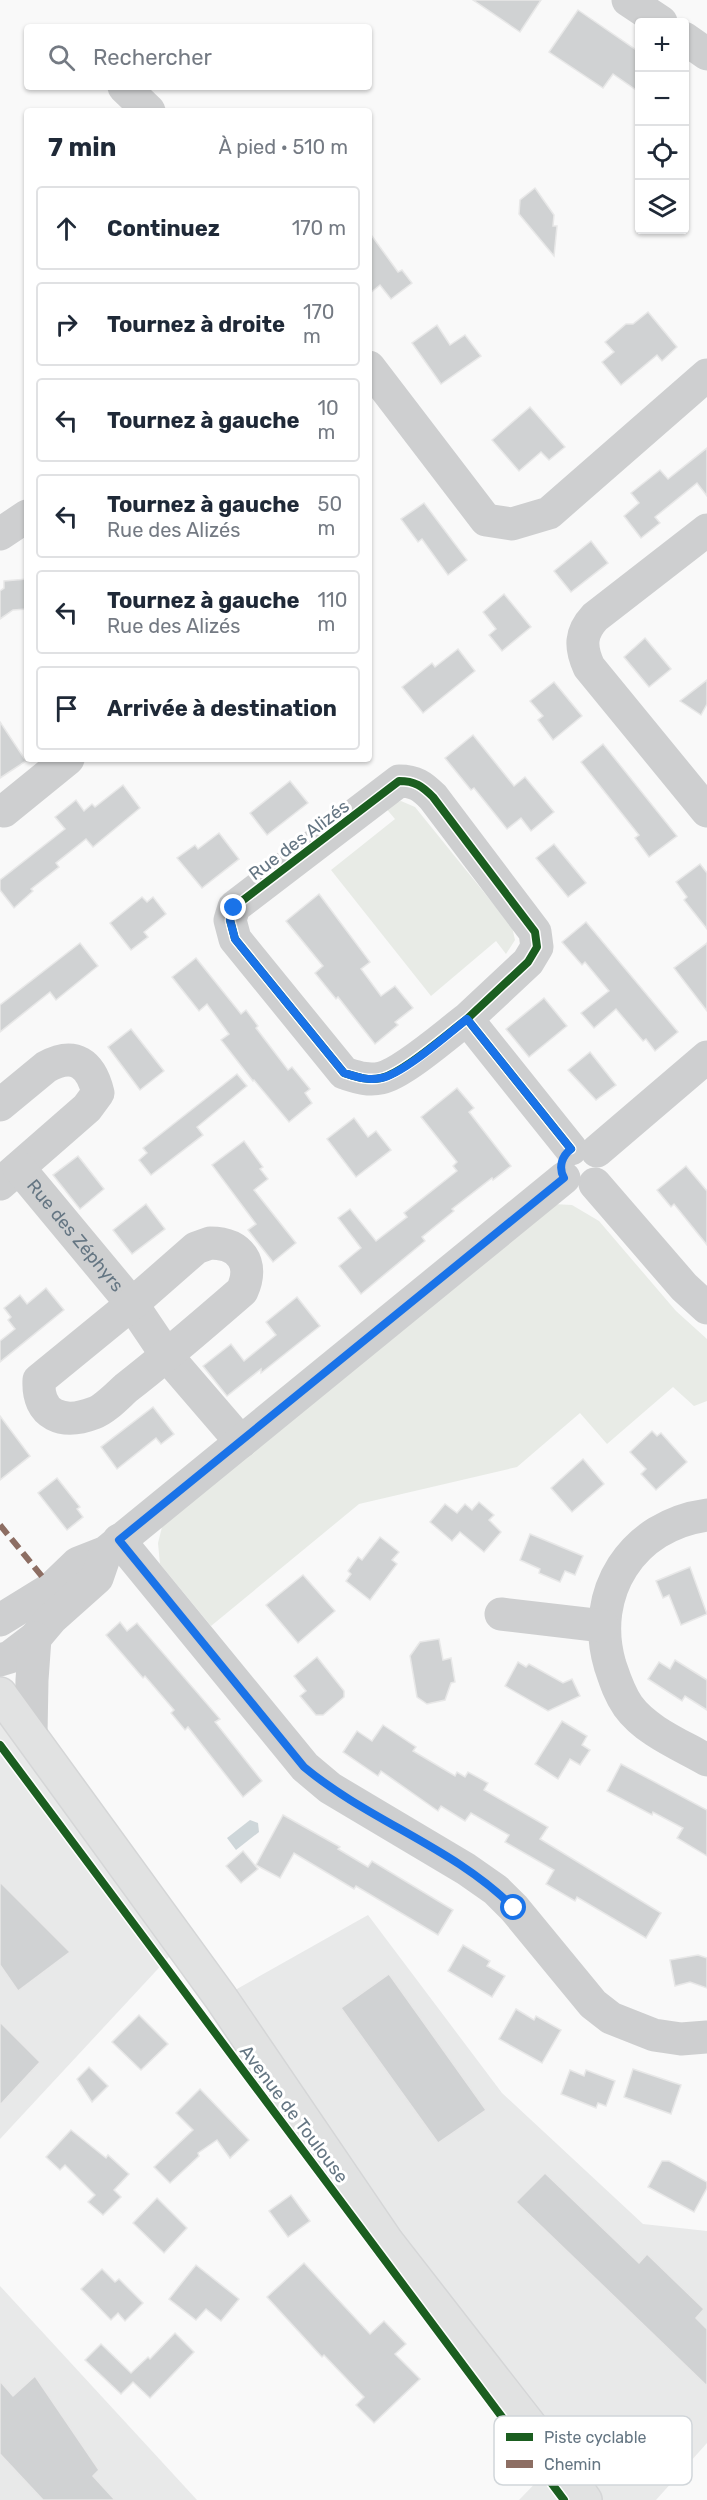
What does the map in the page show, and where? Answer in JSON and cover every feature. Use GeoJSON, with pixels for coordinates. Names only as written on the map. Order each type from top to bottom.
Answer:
{"type":"FeatureCollection","features":[{"type":"Feature","properties":{"kind":"main road","name":"Avenue de Toulouse"},"geometry":{"type":"LineString","coordinates":[[0,1694],[227,2006],[387,2242],[522,2416]]}},
{"type":"Feature","properties":{"kind":"main road","name":"Avenue de Toulouse"},"geometry":{"type":"LineString","coordinates":[[574,2485],[585,2500]]}},
{"type":"Feature","properties":{"kind":"street"},"geometry":{"type":"LineString","coordinates":[[628,0],[656,18]]}},
{"type":"Feature","properties":{"kind":"street"},"geometry":{"type":"LineString","coordinates":[[689,41],[707,54]]}},
{"type":"Feature","properties":{"kind":"street"},"geometry":{"type":"LineString","coordinates":[[127,90],[146,108]]}},
{"type":"Feature","properties":{"kind":"street"},"geometry":{"type":"LineString","coordinates":[[372,371],[486,520],[512,524],[549,513],[707,375]]}},
{"type":"Feature","properties":{"kind":"street"},"geometry":{"type":"LineString","coordinates":[[0,534],[24,518]]}},
{"type":"Feature","properties":{"kind":"street"},"geometry":{"type":"LineString","coordinates":[[703,798],[589,667],[583,654],[582,639],[586,626],[595,617],[707,530]]}},
{"type":"Feature","properties":{"kind":"street"},"geometry":{"type":"LineString","coordinates":[[0,810],[4,810],[64,762]]}},
{"type":"Feature","properties":{"kind":"street","name":"Rue des Alizés"},"geometry":{"type":"LineString","coordinates":[[412,781],[433,797],[535,932],[537,947],[528,962],[467,1019],[402,1067],[383,1078],[368,1080],[344,1073],[235,939],[230,920],[234,908],[399,782],[412,781]]}},
{"type":"Feature","properties":{"kind":"street"},"geometry":{"type":"LineString","coordinates":[[467,1019],[582,1165],[684,1287],[707,1308]]}},
{"type":"Feature","properties":{"kind":"street"},"geometry":{"type":"LineString","coordinates":[[0,1620],[35,1599],[78,1563],[113,1546],[582,1165],[707,1057]]}},
{"type":"Feature","properties":{"kind":"street","name":"Rue des Zéphyrs"},"geometry":{"type":"LineString","coordinates":[[0,1105],[54,1063],[70,1060],[87,1066],[98,1093],[87,1108],[10,1176],[132,1304],[167,1356],[241,1442]]}},
{"type":"Feature","properties":{"kind":"street","name":"Rue des Zéphyrs"},"geometry":{"type":"LineString","coordinates":[[210,1243],[223,1243],[236,1250],[244,1258],[248,1278],[242,1291],[167,1356],[95,1413],[68,1419],[55,1415],[45,1408],[38,1394],[39,1380],[132,1304],[196,1248],[210,1243]]}},
{"type":"Feature","properties":{"kind":"street"},"geometry":{"type":"LineString","coordinates":[[707,1515],[672,1524],[629,1556],[614,1579],[603,1626],[605,1647],[618,1690],[630,1708],[650,1726],[707,1760]]}},
{"type":"Feature","properties":{"kind":"street"},"geometry":{"type":"LineString","coordinates":[[0,1660],[10,1657],[35,1638],[51,1619],[97,1578],[113,1546]]}},
{"type":"Feature","properties":{"kind":"street"},"geometry":{"type":"LineString","coordinates":[[113,1546],[304,1767],[330,1788],[466,1869],[496,1890],[514,1908],[593,2004],[611,2018],[654,2035],[681,2039],[707,2037]]}},
{"type":"Feature","properties":{"kind":"street"},"geometry":{"type":"LineString","coordinates":[[0,1608],[35,1599]]}},
{"type":"Feature","properties":{"kind":"street"},"geometry":{"type":"LineString","coordinates":[[501,1614],[603,1626]]}},
{"type":"Feature","properties":{"kind":"street"},"geometry":{"type":"LineString","coordinates":[[31,1734],[35,1638]]}},
{"type":"Feature","properties":{"kind":"shaded area"},"geometry":{"type":"Polygon","coordinates":[[[401,801],[415,807],[512,927],[515,940],[506,954],[496,941],[431,996],[331,870],[395,819],[384,806],[401,801]]]}},
{"type":"Feature","properties":{"kind":"shaded area"},"geometry":{"type":"Polygon","coordinates":[[[553,1204],[572,1205],[599,1221],[676,1311],[707,1339],[707,1401],[694,1406],[673,1387],[607,1444],[580,1413],[517,1467],[359,1504],[211,1626],[160,1564],[158,1543],[165,1515],[553,1204]]]}},
{"type":"Feature","properties":{"kind":"shaded area"},"geometry":{"type":"Polygon","coordinates":[[[0,1692],[181,1944],[0,2139],[0,1692]]]}},
{"type":"Feature","properties":{"kind":"shaded area"},"geometry":{"type":"Polygon","coordinates":[[[250,1820],[258,1823],[259,1832],[236,1850],[227,1838],[250,1820]]]}},
{"type":"Feature","properties":{"kind":"shaded area"},"geometry":{"type":"Polygon","coordinates":[[[368,1915],[502,2093],[643,2224],[707,2231],[707,2443],[692,2460],[692,2416],[515,2416],[221,1998],[368,1915]]]}},
{"type":"Feature","properties":{"kind":"shaded area"},"geometry":{"type":"Polygon","coordinates":[[[0,2286],[197,2500],[0,2500],[0,2286]]]}},
{"type":"Feature","properties":{"kind":"shaded area"},"geometry":{"type":"Polygon","coordinates":[[[534,2485],[669,2485],[656,2500],[519,2500],[534,2485]]]}},
{"type":"Feature","properties":{"kind":"building"},"geometry":{"type":"Polygon","coordinates":[[[473,0],[541,0],[520,32],[473,0]]]}},
{"type":"Feature","properties":{"kind":"building"},"geometry":{"type":"Polygon","coordinates":[[[578,10],[635,49],[635,89],[613,74],[603,88],[549,52],[578,10]]]}},
{"type":"Feature","properties":{"kind":"building"},"geometry":{"type":"Polygon","coordinates":[[[535,188],[554,215],[553,226],[557,226],[554,256],[519,214],[520,200],[535,188]]]}},
{"type":"Feature","properties":{"kind":"building"},"geometry":{"type":"Polygon","coordinates":[[[372,236],[398,272],[402,270],[412,283],[391,299],[380,285],[372,292],[372,236]]]}},
{"type":"Feature","properties":{"kind":"building"},"geometry":{"type":"Polygon","coordinates":[[[648,312],[677,347],[662,361],[657,355],[621,385],[602,362],[614,352],[605,342],[626,324],[633,324],[648,312]]]}},
{"type":"Feature","properties":{"kind":"building"},"geometry":{"type":"Polygon","coordinates":[[[437,325],[450,345],[465,335],[481,356],[441,384],[412,343],[437,325]]]}},
{"type":"Feature","properties":{"kind":"building"},"geometry":{"type":"Polygon","coordinates":[[[530,407],[565,447],[549,460],[541,452],[519,471],[492,440],[530,407]]]}},
{"type":"Feature","properties":{"kind":"building"},"geometry":{"type":"Polygon","coordinates":[[[707,448],[707,496],[697,483],[655,517],[660,523],[641,538],[624,516],[639,503],[631,493],[660,470],[668,479],[707,448]]]}},
{"type":"Feature","properties":{"kind":"building"},"geometry":{"type":"Polygon","coordinates":[[[424,503],[467,560],[448,575],[422,539],[418,542],[401,519],[424,503]]]}},
{"type":"Feature","properties":{"kind":"building"},"geometry":{"type":"Polygon","coordinates":[[[591,541],[608,563],[571,592],[554,571],[591,541]]]}},
{"type":"Feature","properties":{"kind":"building"},"geometry":{"type":"Polygon","coordinates":[[[24,579],[24,609],[13,610],[0,619],[0,591],[4,588],[4,581],[24,579]]]}},
{"type":"Feature","properties":{"kind":"building"},"geometry":{"type":"Polygon","coordinates":[[[504,594],[531,627],[502,651],[489,635],[496,629],[483,612],[504,594]]]}},
{"type":"Feature","properties":{"kind":"building"},"geometry":{"type":"Polygon","coordinates":[[[645,638],[671,669],[649,687],[624,657],[645,638]]]}},
{"type":"Feature","properties":{"kind":"building"},"geometry":{"type":"Polygon","coordinates":[[[458,649],[475,671],[423,713],[402,687],[432,663],[435,667],[458,649]]]}},
{"type":"Feature","properties":{"kind":"building"},"geometry":{"type":"Polygon","coordinates":[[[707,680],[707,704],[701,715],[680,701],[707,680]]]}},
{"type":"Feature","properties":{"kind":"building"},"geometry":{"type":"Polygon","coordinates":[[[554,682],[582,716],[553,740],[538,720],[543,716],[530,701],[554,682]]]}},
{"type":"Feature","properties":{"kind":"building"},"geometry":{"type":"Polygon","coordinates":[[[0,722],[24,762],[0,778],[0,722]]]}},
{"type":"Feature","properties":{"kind":"building"},"geometry":{"type":"Polygon","coordinates":[[[473,735],[514,786],[525,777],[554,812],[531,831],[521,818],[507,829],[474,788],[471,790],[445,758],[473,735]]]}},
{"type":"Feature","properties":{"kind":"building"},"geometry":{"type":"Polygon","coordinates":[[[603,744],[677,836],[649,857],[635,838],[639,835],[581,762],[603,744]]]}},
{"type":"Feature","properties":{"kind":"building"},"geometry":{"type":"Polygon","coordinates":[[[290,781],[308,803],[267,835],[250,813],[290,781]]]}},
{"type":"Feature","properties":{"kind":"building"},"geometry":{"type":"Polygon","coordinates":[[[123,785],[140,808],[93,847],[86,839],[56,863],[59,867],[31,889],[33,891],[14,908],[0,890],[0,880],[65,829],[55,817],[76,800],[84,811],[92,804],[95,807],[123,785]]]}},
{"type":"Feature","properties":{"kind":"building"},"geometry":{"type":"Polygon","coordinates":[[[219,833],[239,859],[202,888],[177,858],[195,845],[198,849],[219,833]]]}},
{"type":"Feature","properties":{"kind":"building"},"geometry":{"type":"Polygon","coordinates":[[[554,844],[586,883],[568,897],[536,858],[554,844]]]}},
{"type":"Feature","properties":{"kind":"building"},"geometry":{"type":"Polygon","coordinates":[[[700,864],[707,873],[707,929],[684,900],[687,897],[676,882],[700,864]]]}},
{"type":"Feature","properties":{"kind":"building"},"geometry":{"type":"Polygon","coordinates":[[[319,894],[370,962],[361,969],[381,996],[395,986],[413,1008],[395,1022],[398,1025],[375,1044],[338,997],[336,999],[315,973],[323,966],[286,921],[319,894]]]}},
{"type":"Feature","properties":{"kind":"building"},"geometry":{"type":"Polygon","coordinates":[[[142,897],[147,902],[153,897],[166,914],[144,932],[148,937],[131,950],[110,923],[142,897]]]}},
{"type":"Feature","properties":{"kind":"building"},"geometry":{"type":"Polygon","coordinates":[[[586,922],[678,1032],[655,1051],[646,1039],[643,1041],[616,1009],[594,1028],[581,1013],[609,991],[585,962],[582,965],[562,942],[586,922]]]}},
{"type":"Feature","properties":{"kind":"building"},"geometry":{"type":"Polygon","coordinates":[[[80,943],[98,966],[56,1000],[50,992],[0,1032],[0,1005],[80,943]]]}},
{"type":"Feature","properties":{"kind":"building"},"geometry":{"type":"Polygon","coordinates":[[[707,943],[707,1011],[674,968],[707,943]]]}},
{"type":"Feature","properties":{"kind":"building"},"geometry":{"type":"Polygon","coordinates":[[[196,958],[241,1014],[246,1010],[258,1026],[256,1028],[288,1070],[292,1067],[310,1089],[305,1093],[312,1103],[289,1122],[221,1040],[229,1034],[207,1004],[199,1011],[172,977],[196,958]]]}},
{"type":"Feature","properties":{"kind":"building"},"geometry":{"type":"Polygon","coordinates":[[[544,998],[567,1026],[529,1057],[506,1029],[544,998]]]}},
{"type":"Feature","properties":{"kind":"building"},"geometry":{"type":"Polygon","coordinates":[[[131,1029],[164,1071],[140,1090],[108,1047],[131,1029]]]}},
{"type":"Feature","properties":{"kind":"building"},"geometry":{"type":"Polygon","coordinates":[[[590,1052],[616,1085],[596,1100],[568,1070],[590,1052]]]}},
{"type":"Feature","properties":{"kind":"building"},"geometry":{"type":"Polygon","coordinates":[[[237,1074],[247,1086],[197,1127],[203,1135],[151,1175],[139,1160],[147,1153],[143,1148],[237,1074]]]}},
{"type":"Feature","properties":{"kind":"building"},"geometry":{"type":"Polygon","coordinates":[[[457,1088],[474,1108],[469,1112],[511,1166],[452,1209],[454,1211],[422,1237],[425,1241],[361,1294],[339,1266],[361,1248],[338,1218],[350,1209],[376,1241],[407,1217],[404,1213],[457,1171],[453,1166],[457,1162],[421,1117],[457,1088]]]}},
{"type":"Feature","properties":{"kind":"building"},"geometry":{"type":"Polygon","coordinates":[[[354,1118],[368,1137],[376,1131],[391,1150],[356,1177],[327,1139],[354,1118]]]}},
{"type":"Feature","properties":{"kind":"building"},"geometry":{"type":"Polygon","coordinates":[[[244,1141],[263,1167],[260,1169],[268,1179],[254,1190],[296,1243],[273,1262],[248,1230],[256,1224],[212,1165],[244,1141]]]}},
{"type":"Feature","properties":{"kind":"building"},"geometry":{"type":"Polygon","coordinates":[[[78,1156],[104,1189],[80,1209],[53,1175],[78,1156]]]}},
{"type":"Feature","properties":{"kind":"building"},"geometry":{"type":"Polygon","coordinates":[[[686,1166],[707,1191],[707,1245],[674,1204],[671,1207],[657,1190],[686,1166]]]}},
{"type":"Feature","properties":{"kind":"building"},"geometry":{"type":"Polygon","coordinates":[[[146,1204],[165,1229],[132,1254],[113,1230],[146,1204]]]}},
{"type":"Feature","properties":{"kind":"building"},"geometry":{"type":"Polygon","coordinates":[[[46,1288],[64,1310],[0,1362],[0,1341],[15,1329],[8,1320],[11,1317],[4,1308],[20,1295],[27,1304],[46,1288]]]}},
{"type":"Feature","properties":{"kind":"building"},"geometry":{"type":"Polygon","coordinates":[[[297,1297],[320,1326],[261,1373],[261,1369],[227,1396],[203,1366],[231,1344],[244,1361],[276,1335],[266,1322],[297,1297]]]}},
{"type":"Feature","properties":{"kind":"building"},"geometry":{"type":"Polygon","coordinates":[[[153,1407],[174,1434],[161,1444],[156,1438],[117,1469],[101,1447],[153,1407]]]}},
{"type":"Feature","properties":{"kind":"building"},"geometry":{"type":"Polygon","coordinates":[[[0,1416],[30,1456],[0,1480],[0,1416]]]}},
{"type":"Feature","properties":{"kind":"building"},"geometry":{"type":"Polygon","coordinates":[[[652,1431],[657,1436],[661,1433],[687,1462],[656,1490],[641,1474],[646,1469],[630,1452],[652,1431]]]}},
{"type":"Feature","properties":{"kind":"building"},"geometry":{"type":"Polygon","coordinates":[[[583,1459],[604,1484],[572,1512],[551,1488],[583,1459]]]}},
{"type":"Feature","properties":{"kind":"building"},"geometry":{"type":"Polygon","coordinates":[[[57,1478],[80,1507],[77,1509],[83,1517],[67,1530],[38,1493],[57,1478]]]}},
{"type":"Feature","properties":{"kind":"building"},"geometry":{"type":"Polygon","coordinates":[[[479,1502],[494,1515],[489,1520],[501,1532],[484,1552],[460,1532],[452,1541],[430,1522],[445,1504],[457,1513],[465,1504],[472,1510],[479,1502]]]}},
{"type":"Feature","properties":{"kind":"building"},"geometry":{"type":"Polygon","coordinates":[[[530,1534],[583,1556],[575,1575],[565,1571],[560,1582],[539,1573],[540,1569],[520,1560],[530,1534]]]}},
{"type":"Feature","properties":{"kind":"building"},"geometry":{"type":"Polygon","coordinates":[[[380,1537],[399,1552],[392,1560],[397,1564],[370,1600],[346,1581],[351,1574],[348,1571],[358,1557],[362,1560],[380,1537]]]}},
{"type":"Feature","properties":{"kind":"building"},"geometry":{"type":"Polygon","coordinates":[[[690,1567],[707,1614],[681,1625],[669,1595],[663,1598],[656,1581],[690,1567]]]}},
{"type":"Feature","properties":{"kind":"building"},"geometry":{"type":"Polygon","coordinates":[[[303,1575],[335,1611],[298,1643],[266,1605],[303,1575]]]}},
{"type":"Feature","properties":{"kind":"building"},"geometry":{"type":"Polygon","coordinates":[[[120,1622],[127,1631],[137,1623],[220,1719],[215,1722],[262,1781],[243,1797],[188,1727],[185,1730],[171,1713],[174,1710],[106,1635],[120,1622]]]}},
{"type":"Feature","properties":{"kind":"building"},"geometry":{"type":"Polygon","coordinates":[[[439,1639],[443,1660],[451,1658],[455,1682],[451,1683],[445,1700],[427,1704],[417,1697],[410,1656],[420,1642],[439,1639]]]}},
{"type":"Feature","properties":{"kind":"building"},"geometry":{"type":"Polygon","coordinates":[[[317,1657],[344,1691],[344,1697],[323,1715],[316,1715],[300,1696],[306,1691],[294,1676],[317,1657]]]}},
{"type":"Feature","properties":{"kind":"building"},"geometry":{"type":"Polygon","coordinates":[[[675,1660],[707,1680],[707,1710],[685,1696],[682,1701],[648,1679],[659,1662],[670,1669],[675,1660]]]}},
{"type":"Feature","properties":{"kind":"building"},"geometry":{"type":"Polygon","coordinates":[[[518,1662],[526,1667],[529,1664],[563,1683],[572,1679],[580,1696],[548,1711],[505,1686],[518,1662]]]}},
{"type":"Feature","properties":{"kind":"building"},"geometry":{"type":"Polygon","coordinates":[[[562,1721],[587,1736],[582,1745],[590,1750],[580,1765],[570,1759],[558,1779],[535,1764],[562,1721]]]}},
{"type":"Feature","properties":{"kind":"building"},"geometry":{"type":"Polygon","coordinates":[[[383,1725],[416,1747],[413,1751],[455,1776],[457,1772],[465,1777],[468,1772],[488,1783],[484,1790],[548,1827],[540,1839],[661,1913],[646,1938],[577,1897],[575,1901],[546,1884],[554,1870],[505,1842],[509,1835],[471,1813],[465,1821],[441,1806],[438,1811],[381,1771],[378,1776],[343,1752],[357,1731],[372,1741],[383,1725]]]}},
{"type":"Feature","properties":{"kind":"building"},"geometry":{"type":"Polygon","coordinates":[[[621,1764],[707,1810],[707,1856],[677,1838],[683,1828],[653,1812],[652,1815],[607,1791],[621,1764]]]}},
{"type":"Feature","properties":{"kind":"building"},"geometry":{"type":"Polygon","coordinates":[[[283,1815],[340,1847],[338,1849],[368,1867],[372,1861],[453,1910],[438,1935],[356,1886],[354,1889],[294,1853],[280,1878],[256,1865],[283,1815]]]}},
{"type":"Feature","properties":{"kind":"building"},"geometry":{"type":"Polygon","coordinates":[[[243,1851],[258,1869],[241,1883],[226,1866],[243,1851]]]}},
{"type":"Feature","properties":{"kind":"building"},"geometry":{"type":"Polygon","coordinates":[[[0,1882],[70,1952],[18,1991],[0,1965],[0,1882]]]}},
{"type":"Feature","properties":{"kind":"building"},"geometry":{"type":"Polygon","coordinates":[[[463,1945],[490,1961],[487,1966],[505,1976],[492,1997],[448,1971],[463,1945]]]}},
{"type":"Feature","properties":{"kind":"building"},"geometry":{"type":"Polygon","coordinates":[[[698,1955],[707,1958],[707,1988],[690,1982],[675,1986],[670,1960],[698,1955]]]}},
{"type":"Feature","properties":{"kind":"building"},"geometry":{"type":"Polygon","coordinates":[[[389,1974],[486,2110],[438,2143],[341,2008],[389,1974]]]}},
{"type":"Feature","properties":{"kind":"building"},"geometry":{"type":"Polygon","coordinates":[[[516,2009],[534,2020],[536,2016],[561,2030],[542,2063],[499,2039],[516,2009]]]}},
{"type":"Feature","properties":{"kind":"building"},"geometry":{"type":"Polygon","coordinates":[[[139,2015],[168,2044],[141,2070],[112,2042],[139,2015]]]}},
{"type":"Feature","properties":{"kind":"building"},"geometry":{"type":"Polygon","coordinates":[[[0,2022],[40,2062],[0,2105],[0,2022]]]}},
{"type":"Feature","properties":{"kind":"building"},"geometry":{"type":"Polygon","coordinates":[[[89,2067],[108,2086],[92,2102],[77,2079],[89,2067]]]}},
{"type":"Feature","properties":{"kind":"building"},"geometry":{"type":"Polygon","coordinates":[[[633,2069],[681,2085],[671,2114],[624,2097],[633,2069]]]}},
{"type":"Feature","properties":{"kind":"building"},"geometry":{"type":"Polygon","coordinates":[[[570,2070],[584,2076],[586,2070],[615,2081],[606,2106],[598,2103],[596,2108],[561,2094],[570,2070]]]}},
{"type":"Feature","properties":{"kind":"building"},"geometry":{"type":"Polygon","coordinates":[[[200,2089],[249,2140],[230,2158],[217,2140],[198,2153],[199,2156],[170,2183],[154,2167],[193,2130],[176,2113],[200,2089]]]}},
{"type":"Feature","properties":{"kind":"building"},"geometry":{"type":"Polygon","coordinates":[[[71,2130],[106,2158],[108,2155],[129,2174],[114,2190],[121,2197],[103,2215],[88,2202],[95,2195],[65,2165],[60,2170],[46,2157],[71,2130]]]}},
{"type":"Feature","properties":{"kind":"building"},"geometry":{"type":"Polygon","coordinates":[[[662,2161],[669,2161],[707,2182],[707,2188],[694,2212],[648,2187],[662,2161]]]}},
{"type":"Feature","properties":{"kind":"building"},"geometry":{"type":"Polygon","coordinates":[[[545,2173],[639,2263],[647,2254],[704,2309],[696,2318],[707,2329],[707,2386],[516,2202],[545,2173]]]}},
{"type":"Feature","properties":{"kind":"building"},"geometry":{"type":"Polygon","coordinates":[[[291,2195],[310,2221],[288,2237],[269,2211],[291,2195]]]}},
{"type":"Feature","properties":{"kind":"building"},"geometry":{"type":"Polygon","coordinates":[[[157,2198],[187,2228],[164,2253],[133,2223],[157,2198]]]}},
{"type":"Feature","properties":{"kind":"building"},"geometry":{"type":"Polygon","coordinates":[[[304,2263],[370,2334],[384,2321],[406,2344],[395,2354],[420,2379],[374,2423],[356,2405],[364,2397],[324,2355],[322,2357],[267,2297],[304,2263]]]}},
{"type":"Feature","properties":{"kind":"building"},"geometry":{"type":"Polygon","coordinates":[[[196,2265],[239,2299],[221,2321],[206,2309],[196,2320],[169,2299],[196,2265]]]}},
{"type":"Feature","properties":{"kind":"building"},"geometry":{"type":"Polygon","coordinates":[[[102,2269],[115,2282],[119,2279],[143,2303],[125,2321],[118,2313],[111,2320],[81,2289],[102,2269]]]}},
{"type":"Feature","properties":{"kind":"building"},"geometry":{"type":"Polygon","coordinates":[[[175,2333],[194,2352],[150,2398],[133,2382],[121,2394],[85,2360],[101,2344],[131,2373],[148,2357],[150,2359],[175,2333]]]}},
{"type":"Feature","properties":{"kind":"building"},"geometry":{"type":"Polygon","coordinates":[[[35,2376],[99,2470],[93,2476],[115,2500],[43,2500],[0,2454],[0,2381],[13,2396],[35,2376]]]}},
{"type":"Feature","properties":{"kind":"marked path"},"geometry":{"type":"LineString","coordinates":[[0,1525],[45,1580]]}},
{"type":"Feature","properties":{"kind":"cycle path"},"geometry":{"type":"LineString","coordinates":[[467,1019],[413,1061],[390,1075],[372,1079],[344,1073],[235,939],[230,920],[234,907],[399,781],[414,783],[422,787],[433,797],[535,932],[537,947],[528,962],[467,1019],[571,1149]]}},
{"type":"Feature","properties":{"kind":"cycle path"},"geometry":{"type":"LineString","coordinates":[[0,1745],[501,2416]]}},
{"type":"Feature","properties":{"kind":"cycle path"},"geometry":{"type":"LineString","coordinates":[[553,2485],[564,2500]]}},
{"type":"Feature","properties":{"kind":"route"},"geometry":{"type":"LineString","coordinates":[[234,908],[230,920],[235,939],[344,1073],[368,1080],[383,1078],[402,1067],[467,1019],[571,1149],[562,1160],[564,1178],[119,1540],[304,1767],[330,1788],[466,1869],[496,1890],[514,1908]]}}]}
